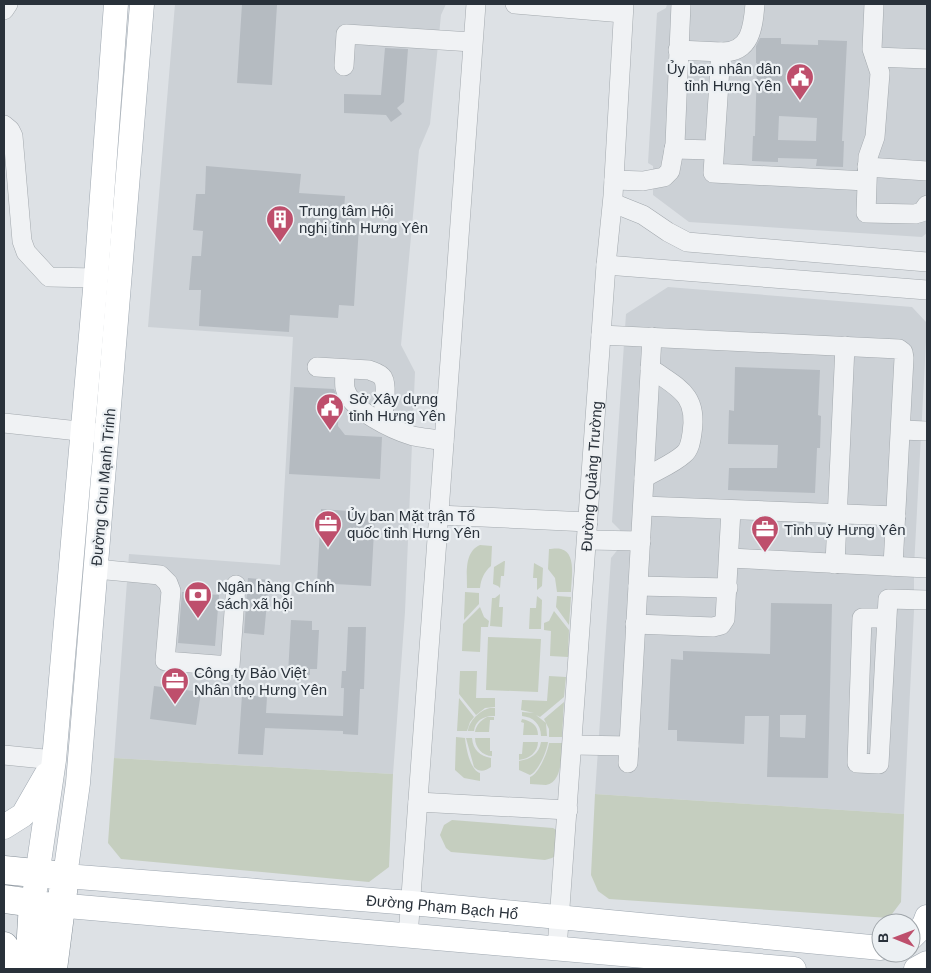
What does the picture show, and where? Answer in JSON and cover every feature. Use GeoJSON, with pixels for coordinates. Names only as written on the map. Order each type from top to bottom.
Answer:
{"type":"FeatureCollection","features":[{"type":"Feature","properties":{"kind":"highway","name":"Đường Phạm Bạch Hổ"},"geometry":{"type":"LineString","coordinates":[[4,870],[65,876]]}},
{"type":"Feature","properties":{"kind":"highway","name":"Đường Chu Mạnh Trinh"},"geometry":{"type":"LineString","coordinates":[[53,969],[65,876]]}},
{"type":"Feature","properties":{"kind":"highway"},"geometry":{"type":"LineString","coordinates":[[4,899],[33,903]]}},
{"type":"Feature","properties":{"kind":"highway","name":"Đường Chu Mạnh Trinh"},"geometry":{"type":"LineString","coordinates":[[29,969],[33,903]]}},
{"type":"Feature","properties":{"kind":"highway"},"geometry":{"type":"LineString","coordinates":[[4,946],[14,969]]}},
{"type":"Feature","properties":{"kind":"main road","name":"Đường Chu Mạnh Trinh"},"geometry":{"type":"LineString","coordinates":[[33,903],[54,760],[96,278],[116,4]]}},
{"type":"Feature","properties":{"kind":"main road","name":"Đường Chu Mạnh Trinh"},"geometry":{"type":"LineString","coordinates":[[65,876],[78,783],[142,4]]}},
{"type":"Feature","properties":{"kind":"main road"},"geometry":{"type":"LineString","coordinates":[[4,827],[23,815],[54,760]]}},
{"type":"Feature","properties":{"kind":"main road","name":"Đường Phạm Bạch Hổ"},"geometry":{"type":"LineString","coordinates":[[65,876],[411,903],[871,947]]}},
{"type":"Feature","properties":{"kind":"main road"},"geometry":{"type":"LineString","coordinates":[[33,903],[794,969]]}},
{"type":"Feature","properties":{"kind":"main road"},"geometry":{"type":"LineString","coordinates":[[921,928],[927,917]]}},
{"type":"Feature","properties":{"kind":"street"},"geometry":{"type":"LineString","coordinates":[[4,10],[8,4]]}},
{"type":"Feature","properties":{"kind":"street"},"geometry":{"type":"LineString","coordinates":[[408,937],[476,4]]}},
{"type":"Feature","properties":{"kind":"street"},"geometry":{"type":"LineString","coordinates":[[515,4],[624,8]]}},
{"type":"Feature","properties":{"kind":"street"},"geometry":{"type":"LineString","coordinates":[[614,180],[643,181],[664,177],[670,171],[674,149],[681,4]]}},
{"type":"Feature","properties":{"kind":"street"},"geometry":{"type":"LineString","coordinates":[[678,50],[730,52],[739,48],[748,39],[753,29],[755,4]]}},
{"type":"Feature","properties":{"kind":"street"},"geometry":{"type":"LineString","coordinates":[[874,4],[872,49],[880,73],[875,137],[868,157],[866,213],[915,214],[922,212],[927,206]]}},
{"type":"Feature","properties":{"kind":"street","name":"Đường Quảng Trường"},"geometry":{"type":"LineString","coordinates":[[558,949],[606,265],[613,203],[624,8]]}},
{"type":"Feature","properties":{"kind":"street"},"geometry":{"type":"LineString","coordinates":[[344,66],[346,34],[472,42]]}},
{"type":"Feature","properties":{"kind":"street"},"geometry":{"type":"LineString","coordinates":[[721,52],[712,173],[867,174],[927,171]]}},
{"type":"Feature","properties":{"kind":"street"},"geometry":{"type":"LineString","coordinates":[[875,58],[927,59]]}},
{"type":"Feature","properties":{"kind":"street"},"geometry":{"type":"LineString","coordinates":[[4,125],[13,136],[22,241],[26,252],[49,276],[96,278]]}},
{"type":"Feature","properties":{"kind":"street"},"geometry":{"type":"LineString","coordinates":[[674,149],[714,150]]}},
{"type":"Feature","properties":{"kind":"street"},"geometry":{"type":"LineString","coordinates":[[613,203],[643,214],[668,232],[687,242],[927,262]]}},
{"type":"Feature","properties":{"kind":"street"},"geometry":{"type":"LineString","coordinates":[[606,265],[927,290]]}},
{"type":"Feature","properties":{"kind":"street"},"geometry":{"type":"LineString","coordinates":[[601,334],[899,349],[903,352],[894,566]]}},
{"type":"Feature","properties":{"kind":"street"},"geometry":{"type":"LineString","coordinates":[[572,745],[629,754],[652,337]]}},
{"type":"Feature","properties":{"kind":"street"},"geometry":{"type":"LineString","coordinates":[[835,564],[845,346]]}},
{"type":"Feature","properties":{"kind":"street"},"geometry":{"type":"LineString","coordinates":[[317,367],[369,370],[383,378],[385,386],[382,422]]}},
{"type":"Feature","properties":{"kind":"street"},"geometry":{"type":"LineString","coordinates":[[644,478],[685,454],[690,445],[693,423],[691,402],[684,392],[650,368]]}},
{"type":"Feature","properties":{"kind":"street"},"geometry":{"type":"LineString","coordinates":[[345,369],[345,389],[352,402],[362,411],[392,428],[413,436],[444,441]]}},
{"type":"Feature","properties":{"kind":"street"},"geometry":{"type":"LineString","coordinates":[[4,422],[108,434]]}},
{"type":"Feature","properties":{"kind":"street"},"geometry":{"type":"LineString","coordinates":[[900,430],[927,431]]}},
{"type":"Feature","properties":{"kind":"street"},"geometry":{"type":"LineString","coordinates":[[643,506],[896,516]]}},
{"type":"Feature","properties":{"kind":"street"},"geometry":{"type":"LineString","coordinates":[[635,624],[713,627],[721,624],[725,619],[728,588],[731,510]]}},
{"type":"Feature","properties":{"kind":"street"},"geometry":{"type":"LineString","coordinates":[[438,515],[587,531],[641,541]]}},
{"type":"Feature","properties":{"kind":"street"},"geometry":{"type":"LineString","coordinates":[[730,558],[927,568]]}},
{"type":"Feature","properties":{"kind":"street"},"geometry":{"type":"LineString","coordinates":[[96,569],[160,575],[168,583],[171,591],[165,661],[230,666],[236,585]]}},
{"type":"Feature","properties":{"kind":"street"},"geometry":{"type":"LineString","coordinates":[[638,586],[728,588]]}},
{"type":"Feature","properties":{"kind":"street"},"geometry":{"type":"LineString","coordinates":[[886,618],[862,618],[857,763],[879,764],[888,599],[927,600]]}},
{"type":"Feature","properties":{"kind":"street"},"geometry":{"type":"LineString","coordinates":[[4,755],[54,760]]}},
{"type":"Feature","properties":{"kind":"street"},"geometry":{"type":"LineString","coordinates":[[418,802],[568,810]]}},
{"type":"Feature","properties":{"kind":"shaded area"},"geometry":{"type":"Polygon","coordinates":[[[175,4],[446,4],[441,15],[430,124],[419,150],[401,345],[415,372],[405,612],[393,774],[114,758],[129,554],[280,565],[293,337],[148,327],[175,4]]]}},
{"type":"Feature","properties":{"kind":"shaded area"},"geometry":{"type":"Polygon","coordinates":[[[667,4],[927,4],[927,233],[922,237],[689,222],[653,195],[653,166],[648,163],[657,13],[666,8],[667,4]]]}},
{"type":"Feature","properties":{"kind":"shaded area","name":"Tỉnh uỷ Hưng Yên"},"geometry":{"type":"Polygon","coordinates":[[[668,287],[912,307],[927,323],[914,567],[914,611],[904,814],[595,794],[611,558],[619,548],[620,530],[612,522],[626,314],[668,287]]]}},
{"type":"Feature","properties":{"kind":"green space"},"geometry":{"type":"Polygon","coordinates":[[[480,545],[492,546],[491,566],[483,576],[480,588],[467,588],[469,558],[475,548],[480,545]]]}},
{"type":"Feature","properties":{"kind":"green space"},"geometry":{"type":"Polygon","coordinates":[[[549,549],[561,549],[569,556],[572,567],[571,592],[557,592],[555,578],[548,569],[549,549]]]}},
{"type":"Feature","properties":{"kind":"green space"},"geometry":{"type":"Polygon","coordinates":[[[504,561],[504,576],[501,576],[500,588],[493,584],[494,567],[504,561]]]}},
{"type":"Feature","properties":{"kind":"green space"},"geometry":{"type":"Polygon","coordinates":[[[534,563],[543,568],[542,586],[537,590],[537,578],[533,578],[534,563]]]}},
{"type":"Feature","properties":{"kind":"green space"},"geometry":{"type":"Polygon","coordinates":[[[465,592],[479,593],[479,604],[464,620],[465,592]]]}},
{"type":"Feature","properties":{"kind":"green space"},"geometry":{"type":"Polygon","coordinates":[[[500,594],[499,607],[503,607],[502,627],[490,626],[492,598],[500,594]]]}},
{"type":"Feature","properties":{"kind":"green space"},"geometry":{"type":"Polygon","coordinates":[[[537,596],[542,600],[541,629],[529,629],[530,608],[536,608],[537,596]]]}},
{"type":"Feature","properties":{"kind":"green space"},"geometry":{"type":"Polygon","coordinates":[[[557,596],[571,597],[569,625],[556,607],[557,596]]]}},
{"type":"Feature","properties":{"kind":"green space"},"geometry":{"type":"Polygon","coordinates":[[[480,607],[484,617],[489,621],[488,627],[481,627],[480,652],[462,651],[463,624],[480,607]]]}},
{"type":"Feature","properties":{"kind":"green space"},"geometry":{"type":"Polygon","coordinates":[[[554,611],[569,630],[568,657],[550,656],[551,631],[544,630],[544,623],[549,621],[554,611]]]}},
{"type":"Feature","properties":{"kind":"green space"},"geometry":{"type":"Polygon","coordinates":[[[488,637],[541,639],[538,692],[486,690],[488,637]]]}},
{"type":"Feature","properties":{"kind":"green space"},"geometry":{"type":"Polygon","coordinates":[[[460,671],[477,671],[476,698],[495,698],[495,707],[485,708],[476,715],[459,694],[460,671]]]}},
{"type":"Feature","properties":{"kind":"green space"},"geometry":{"type":"Polygon","coordinates":[[[549,676],[566,677],[564,697],[540,717],[536,715],[546,723],[547,736],[541,736],[540,728],[536,722],[522,716],[522,712],[534,713],[521,710],[522,700],[547,701],[549,676]]]}},
{"type":"Feature","properties":{"kind":"green space"},"geometry":{"type":"Polygon","coordinates":[[[459,698],[474,717],[467,731],[457,731],[459,698]]]}},
{"type":"Feature","properties":{"kind":"green space"},"geometry":{"type":"Polygon","coordinates":[[[564,702],[562,737],[549,737],[549,729],[544,719],[564,702]]]}},
{"type":"Feature","properties":{"kind":"green space"},"geometry":{"type":"Polygon","coordinates":[[[490,708],[495,708],[495,716],[481,719],[476,724],[474,731],[468,731],[470,723],[476,716],[490,708]]]}},
{"type":"Feature","properties":{"kind":"green space"},"geometry":{"type":"Polygon","coordinates":[[[487,717],[494,717],[494,720],[490,720],[489,732],[475,732],[479,723],[487,717]]]}},
{"type":"Feature","properties":{"kind":"green space"},"geometry":{"type":"Polygon","coordinates":[[[522,719],[533,724],[537,729],[538,735],[523,735],[524,723],[521,722],[522,719]]]}},
{"type":"Feature","properties":{"kind":"green space"},"geometry":{"type":"Polygon","coordinates":[[[456,737],[465,738],[469,758],[474,768],[480,773],[480,781],[464,778],[455,770],[456,737]]]}},
{"type":"Feature","properties":{"kind":"green space"},"geometry":{"type":"Polygon","coordinates":[[[466,738],[472,738],[478,752],[491,758],[491,767],[482,771],[474,767],[466,738]]]}},
{"type":"Feature","properties":{"kind":"green space"},"geometry":{"type":"Polygon","coordinates":[[[475,738],[490,738],[492,756],[480,751],[476,745],[475,738]]]}},
{"type":"Feature","properties":{"kind":"green space"},"geometry":{"type":"Polygon","coordinates":[[[523,742],[538,742],[538,746],[532,754],[519,760],[519,754],[522,754],[523,742]]]}},
{"type":"Feature","properties":{"kind":"green space"},"geometry":{"type":"Polygon","coordinates":[[[541,742],[548,742],[544,756],[536,770],[530,775],[519,770],[519,761],[534,755],[541,742]]]}},
{"type":"Feature","properties":{"kind":"green space"},"geometry":{"type":"Polygon","coordinates":[[[549,743],[562,743],[560,767],[556,779],[546,785],[530,784],[530,777],[540,767],[549,743]]]}},
{"type":"Feature","properties":{"kind":"green space"},"geometry":{"type":"Polygon","coordinates":[[[114,758],[393,774],[389,867],[369,882],[121,859],[108,843],[114,758]]]}},
{"type":"Feature","properties":{"kind":"green space"},"geometry":{"type":"Polygon","coordinates":[[[595,794],[904,814],[901,902],[893,913],[871,913],[871,917],[609,899],[598,891],[591,875],[595,794]]]}},
{"type":"Feature","properties":{"kind":"green space"},"geometry":{"type":"Polygon","coordinates":[[[452,820],[553,828],[558,831],[556,855],[545,860],[451,852],[446,848],[440,835],[444,825],[452,820]]]}},
{"type":"Feature","properties":{"kind":"building"},"geometry":{"type":"Polygon","coordinates":[[[242,4],[277,5],[272,85],[237,83],[242,4]]]}},
{"type":"Feature","properties":{"kind":"building","name":"Ủy ban nhân dân tỉnh Hưng Yên"},"geometry":{"type":"Polygon","coordinates":[[[760,38],[781,38],[781,44],[818,45],[818,40],[847,41],[842,141],[844,141],[843,167],[816,166],[817,159],[778,158],[778,162],[752,161],[753,136],[755,136],[756,46],[760,38]],[[779,116],[778,140],[816,141],[817,118],[779,116]]]}},
{"type":"Feature","properties":{"kind":"building"},"geometry":{"type":"Polygon","coordinates":[[[385,48],[408,49],[404,102],[397,108],[402,114],[391,122],[386,115],[344,113],[344,94],[381,95],[385,48]]]}},
{"type":"Feature","properties":{"kind":"building","name":"Trung tâm Hội nghị tỉnh Hưng Yên"},"geometry":{"type":"Polygon","coordinates":[[[206,166],[301,174],[299,193],[345,196],[344,210],[360,210],[354,306],[339,305],[338,318],[290,315],[289,332],[199,326],[201,290],[189,290],[192,256],[201,256],[203,231],[193,230],[196,194],[205,194],[206,166]]]}},
{"type":"Feature","properties":{"kind":"building"},"geometry":{"type":"Polygon","coordinates":[[[735,367],[820,370],[818,415],[821,416],[820,448],[817,448],[815,493],[728,490],[729,468],[777,468],[778,445],[728,444],[729,410],[734,411],[735,367]]]}},
{"type":"Feature","properties":{"kind":"building","name":"Sở Xây dựng tỉnh Hưng Yên"},"geometry":{"type":"Polygon","coordinates":[[[294,387],[334,389],[339,403],[338,426],[345,435],[382,437],[380,479],[289,474],[294,387]]]}},
{"type":"Feature","properties":{"kind":"building","name":"Ủy ban Mặt trận Tổ quốc tỉnh Hưng Yên"},"geometry":{"type":"Polygon","coordinates":[[[321,509],[375,513],[371,586],[317,583],[321,509]]]}},
{"type":"Feature","properties":{"kind":"building"},"geometry":{"type":"Polygon","coordinates":[[[248,578],[269,580],[264,635],[244,633],[248,578]]]}},
{"type":"Feature","properties":{"kind":"building","name":"Ngân hàng Chính sách xã hội"},"geometry":{"type":"Polygon","coordinates":[[[182,592],[219,595],[215,646],[178,643],[182,592]]]}},
{"type":"Feature","properties":{"kind":"building"},"geometry":{"type":"Polygon","coordinates":[[[771,603],[832,604],[828,778],[767,777],[769,716],[745,716],[744,744],[677,741],[677,730],[668,730],[671,659],[683,660],[683,651],[770,654],[771,603]],[[780,715],[780,737],[805,738],[806,715],[780,715]]]}},
{"type":"Feature","properties":{"kind":"building"},"geometry":{"type":"Polygon","coordinates":[[[291,620],[312,621],[312,630],[319,630],[317,669],[310,669],[310,675],[288,674],[291,620]]]}},
{"type":"Feature","properties":{"kind":"building"},"geometry":{"type":"Polygon","coordinates":[[[348,627],[366,627],[364,689],[360,689],[358,735],[343,734],[343,731],[265,728],[263,755],[238,754],[242,695],[267,697],[266,713],[343,716],[344,688],[341,688],[342,671],[346,671],[348,627]]]}},
{"type":"Feature","properties":{"kind":"building","name":"Công ty Bảo Việt Nhân thọ Hưng Yên"},"geometry":{"type":"Polygon","coordinates":[[[154,686],[201,692],[196,725],[150,719],[154,686]]]}},
{"type":"Feature","properties":{"kind":"place","name":"Ủy ban nhân dân tỉnh Hưng Yên"},"geometry":{"type":"Point","coordinates":[800,101]}},
{"type":"Feature","properties":{"kind":"place","name":"Trung tâm Hội nghị tỉnh Hưng Yên"},"geometry":{"type":"Point","coordinates":[280,243]}},
{"type":"Feature","properties":{"kind":"place","name":"Sở Xây dựng tỉnh Hưng Yên"},"geometry":{"type":"Point","coordinates":[330,431]}},
{"type":"Feature","properties":{"kind":"place","name":"Ủy ban Mặt trận Tổ quốc tỉnh Hưng Yên"},"geometry":{"type":"Point","coordinates":[328,548]}},
{"type":"Feature","properties":{"kind":"place","name":"Tỉnh uỷ Hưng Yên"},"geometry":{"type":"Point","coordinates":[765,553]}},
{"type":"Feature","properties":{"kind":"place","name":"Ngân hàng Chính sách xã hội"},"geometry":{"type":"Point","coordinates":[198,619]}},
{"type":"Feature","properties":{"kind":"place","name":"Công ty Bảo Việt Nhân thọ Hưng Yên"},"geometry":{"type":"Point","coordinates":[175,705]}}]}
